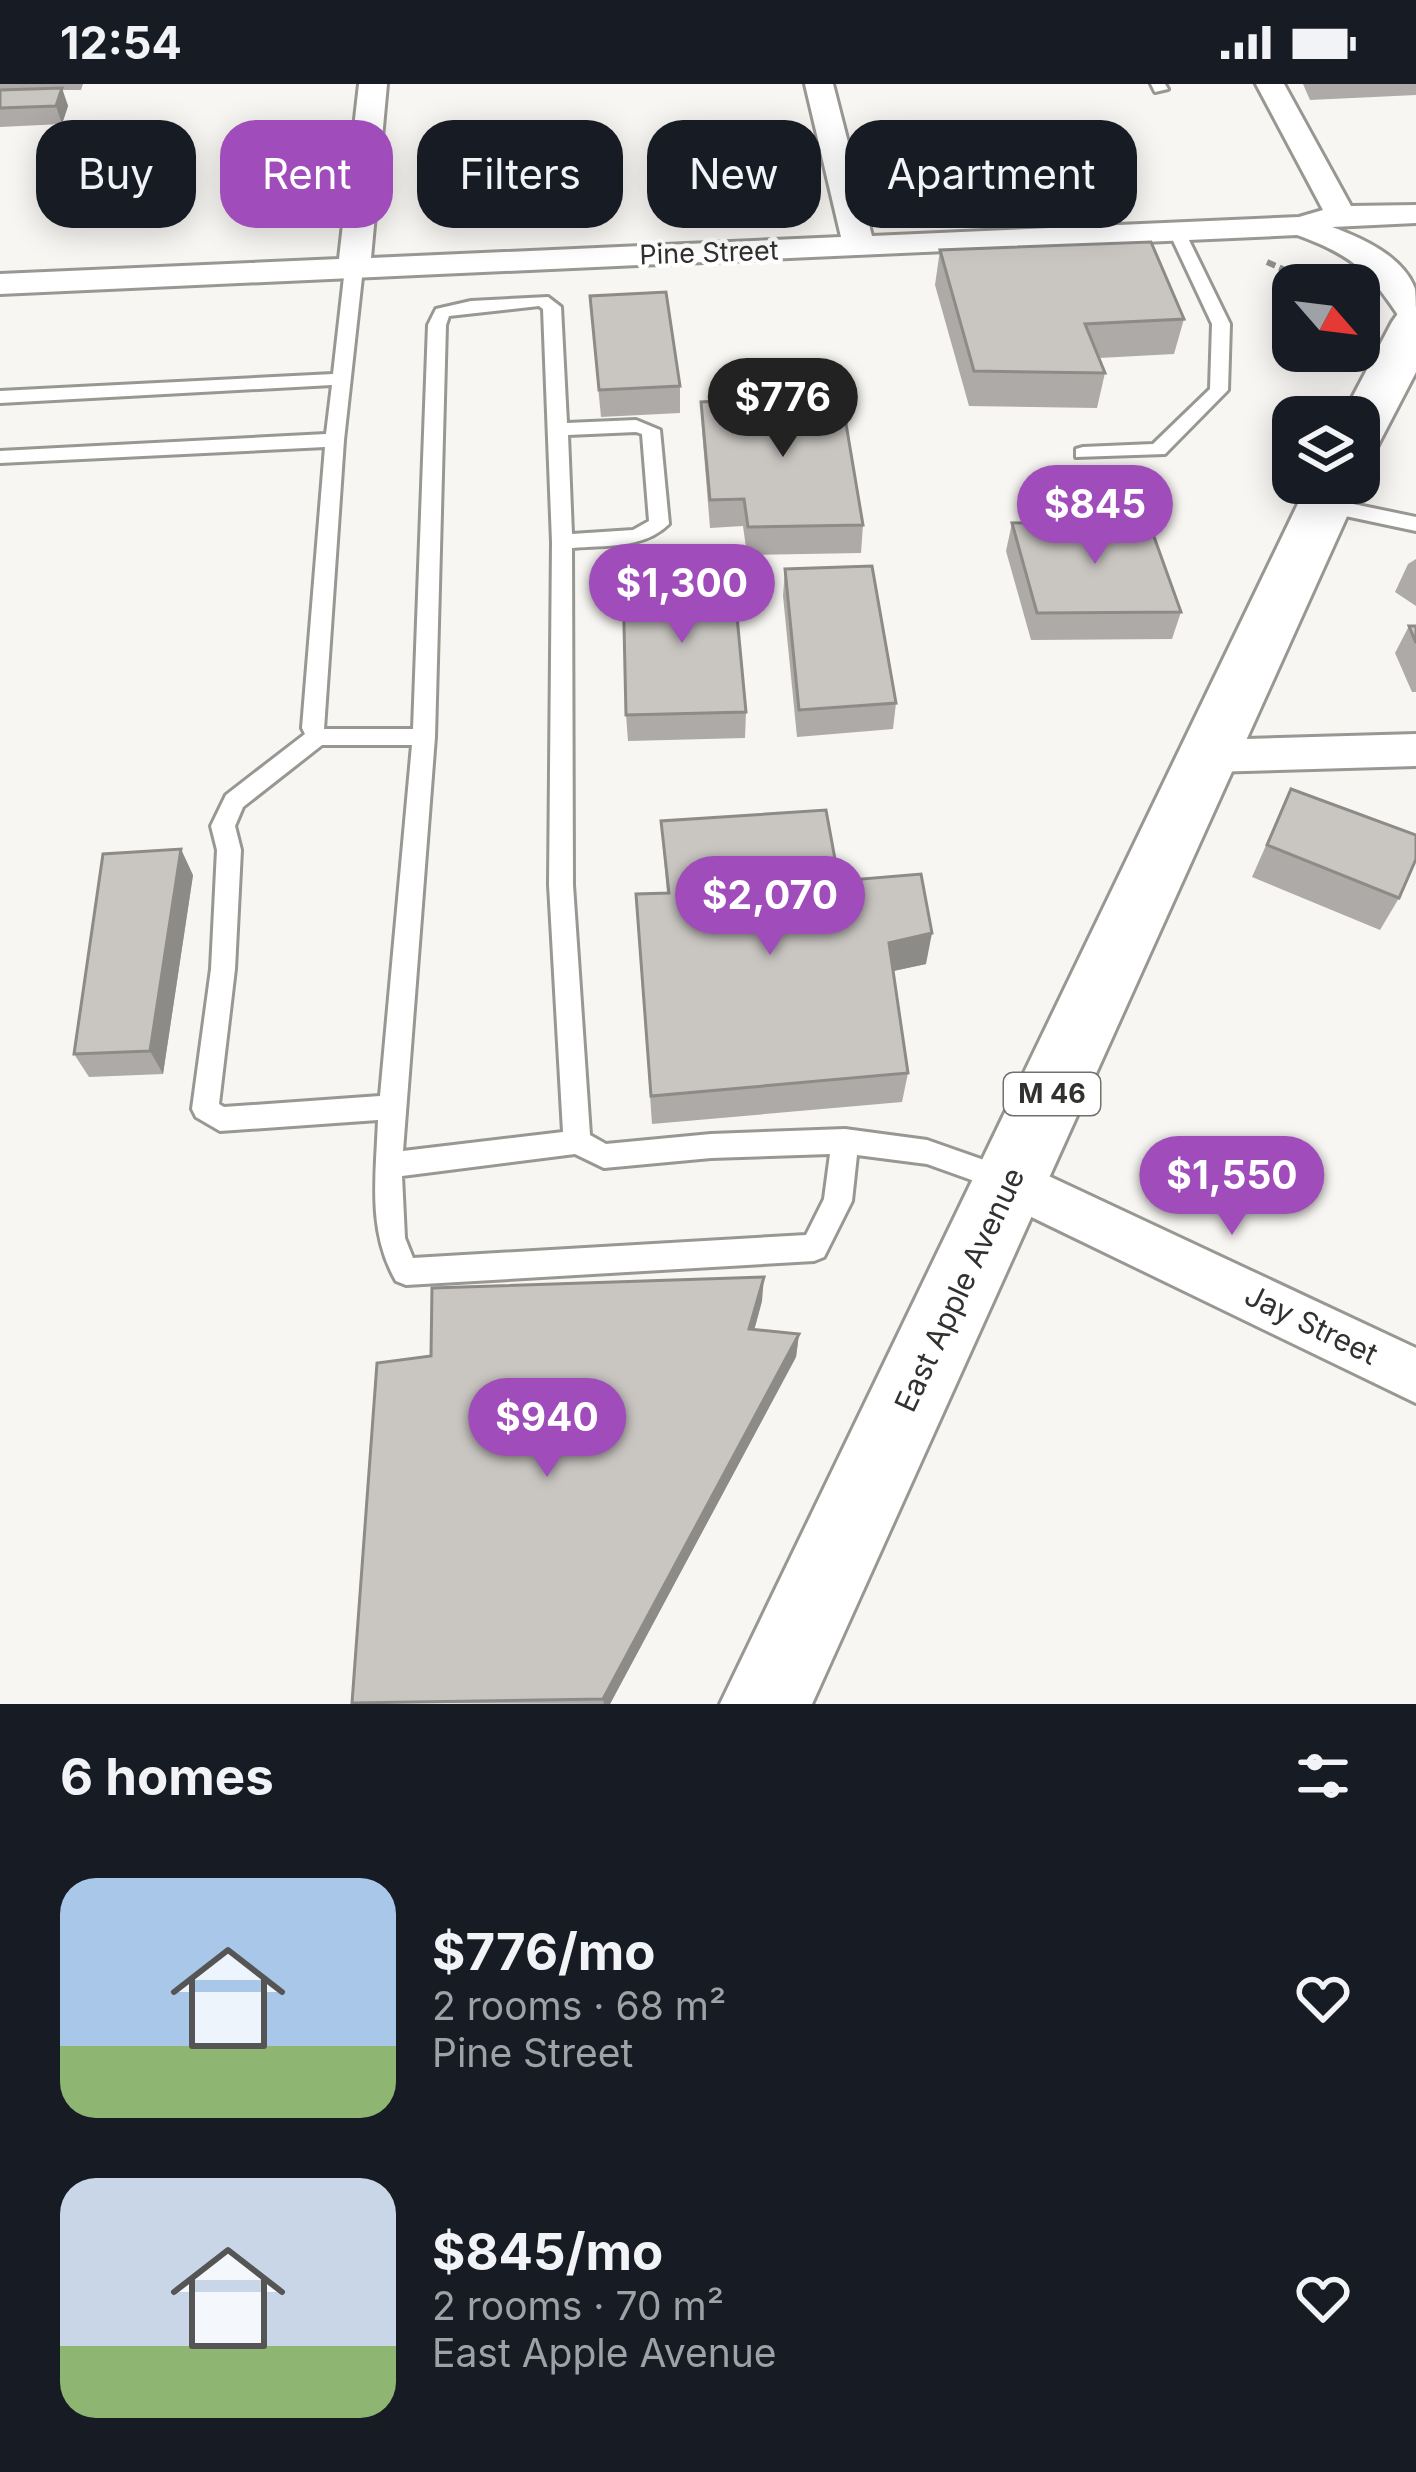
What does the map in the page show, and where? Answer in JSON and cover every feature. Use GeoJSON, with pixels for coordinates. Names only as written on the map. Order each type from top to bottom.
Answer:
{"type":"FeatureCollection","features":[{"type":"Feature","properties":{"kind":"main road"},"geometry":{"type":"LineString","coordinates":[[1378,396],[1416,319]]}},
{"type":"Feature","properties":{"kind":"main road","name":"East Apple Avenue"},"geometry":{"type":"LineString","coordinates":[[765,1704],[1211,756],[1324,504]]}},
{"type":"Feature","properties":{"kind":"street"},"geometry":{"type":"LineString","coordinates":[[354,268],[373,84]]}},
{"type":"Feature","properties":{"kind":"street"},"geometry":{"type":"LineString","coordinates":[[819,84],[859,247]]}},
{"type":"Feature","properties":{"kind":"street"},"geometry":{"type":"LineString","coordinates":[[1270,84],[1341,215]]}},
{"type":"Feature","properties":{"kind":"street","name":"Pine Street"},"geometry":{"type":"LineString","coordinates":[[0,284],[1300,226],[1341,215],[1416,214]]}},
{"type":"Feature","properties":{"kind":"street"},"geometry":{"type":"LineString","coordinates":[[1300,226],[1349,243],[1377,260],[1395,277],[1416,319]]}},
{"type":"Feature","properties":{"kind":"street"},"geometry":{"type":"LineString","coordinates":[[1211,756],[1416,750]]}},
{"type":"Feature","properties":{"kind":"street","name":"Jay Street"},"geometry":{"type":"LineString","coordinates":[[1010,1181],[1416,1376]]}},
{"type":"Feature","properties":{"kind":"lane"},"geometry":{"type":"LineString","coordinates":[[1083,453],[1158,450],[1220,390],[1221,324],[1177,232]]}},
{"type":"Feature","properties":{"kind":"lane"},"geometry":{"type":"LineString","coordinates":[[317,737],[313,728],[335,440],[354,268]]}},
{"type":"Feature","properties":{"kind":"lane"},"geometry":{"type":"LineString","coordinates":[[577,1142],[561,885],[562,542],[552,307],[542,301],[511,302],[442,314],[437,325],[424,737],[392,1107],[389,1220],[394,1257],[406,1272],[814,1248],[838,1201],[845,1141]]}},
{"type":"Feature","properties":{"kind":"lane"},"geometry":{"type":"LineString","coordinates":[[0,397],[341,379]]}},
{"type":"Feature","properties":{"kind":"lane"},"geometry":{"type":"LineString","coordinates":[[558,429],[636,426],[650,430],[659,524],[637,536],[562,542]]}},
{"type":"Feature","properties":{"kind":"lane"},"geometry":{"type":"LineString","coordinates":[[0,457],[335,440]]}},
{"type":"Feature","properties":{"kind":"lane"},"geometry":{"type":"LineString","coordinates":[[1358,504],[1416,524]]}},
{"type":"Feature","properties":{"kind":"lane"},"geometry":{"type":"LineString","coordinates":[[392,1107],[220,1119],[205,1109],[223,969],[229,850],[223,826],[234,801],[317,737],[424,737]]}},
{"type":"Feature","properties":{"kind":"lane"},"geometry":{"type":"LineString","coordinates":[[393,1166],[577,1142],[604,1156],[711,1145],[845,1141],[927,1151],[1010,1181]]}},
{"type":"Feature","properties":{"kind":"path"},"geometry":{"type":"LineString","coordinates":[[1261,260],[1272,265]]}},
{"type":"Feature","properties":{"kind":"building"},"geometry":{"type":"Polygon","coordinates":[[[62,88],[56,106],[0,108],[0,90],[62,88]]]}},
{"type":"Feature","properties":{"kind":"building"},"geometry":{"type":"Polygon","coordinates":[[[1151,242],[1184,319],[1085,324],[1105,373],[974,371],[940,250],[1151,242]]]}},
{"type":"Feature","properties":{"kind":"building"},"geometry":{"type":"Polygon","coordinates":[[[666,292],[680,386],[599,390],[590,296],[666,292]]]}},
{"type":"Feature","properties":{"kind":"building"},"geometry":{"type":"Polygon","coordinates":[[[841,394],[863,525],[748,527],[744,499],[710,500],[701,402],[841,394]]]}},
{"type":"Feature","properties":{"kind":"building"},"geometry":{"type":"Polygon","coordinates":[[[1148,520],[1181,612],[1037,613],[1012,523],[1148,520]]]}},
{"type":"Feature","properties":{"kind":"building"},"geometry":{"type":"Polygon","coordinates":[[[872,566],[896,703],[799,710],[785,569],[872,566]]]}},
{"type":"Feature","properties":{"kind":"building"},"geometry":{"type":"Polygon","coordinates":[[[733,574],[746,712],[626,715],[623,581],[733,574]]]}},
{"type":"Feature","properties":{"kind":"building"},"geometry":{"type":"Polygon","coordinates":[[[1291,789],[1416,835],[1416,859],[1399,898],[1267,845],[1291,789]]]}},
{"type":"Feature","properties":{"kind":"building"},"geometry":{"type":"Polygon","coordinates":[[[826,810],[839,881],[921,874],[932,933],[889,943],[908,1073],[651,1096],[636,894],[669,893],[661,821],[826,810]]]}},
{"type":"Feature","properties":{"kind":"building"},"geometry":{"type":"Polygon","coordinates":[[[181,849],[150,1051],[74,1054],[103,854],[181,849]]]}},
{"type":"Feature","properties":{"kind":"building"},"geometry":{"type":"Polygon","coordinates":[[[764,1277],[749,1329],[799,1334],[603,1699],[352,1703],[377,1363],[431,1356],[432,1288],[764,1277]]]}}]}
